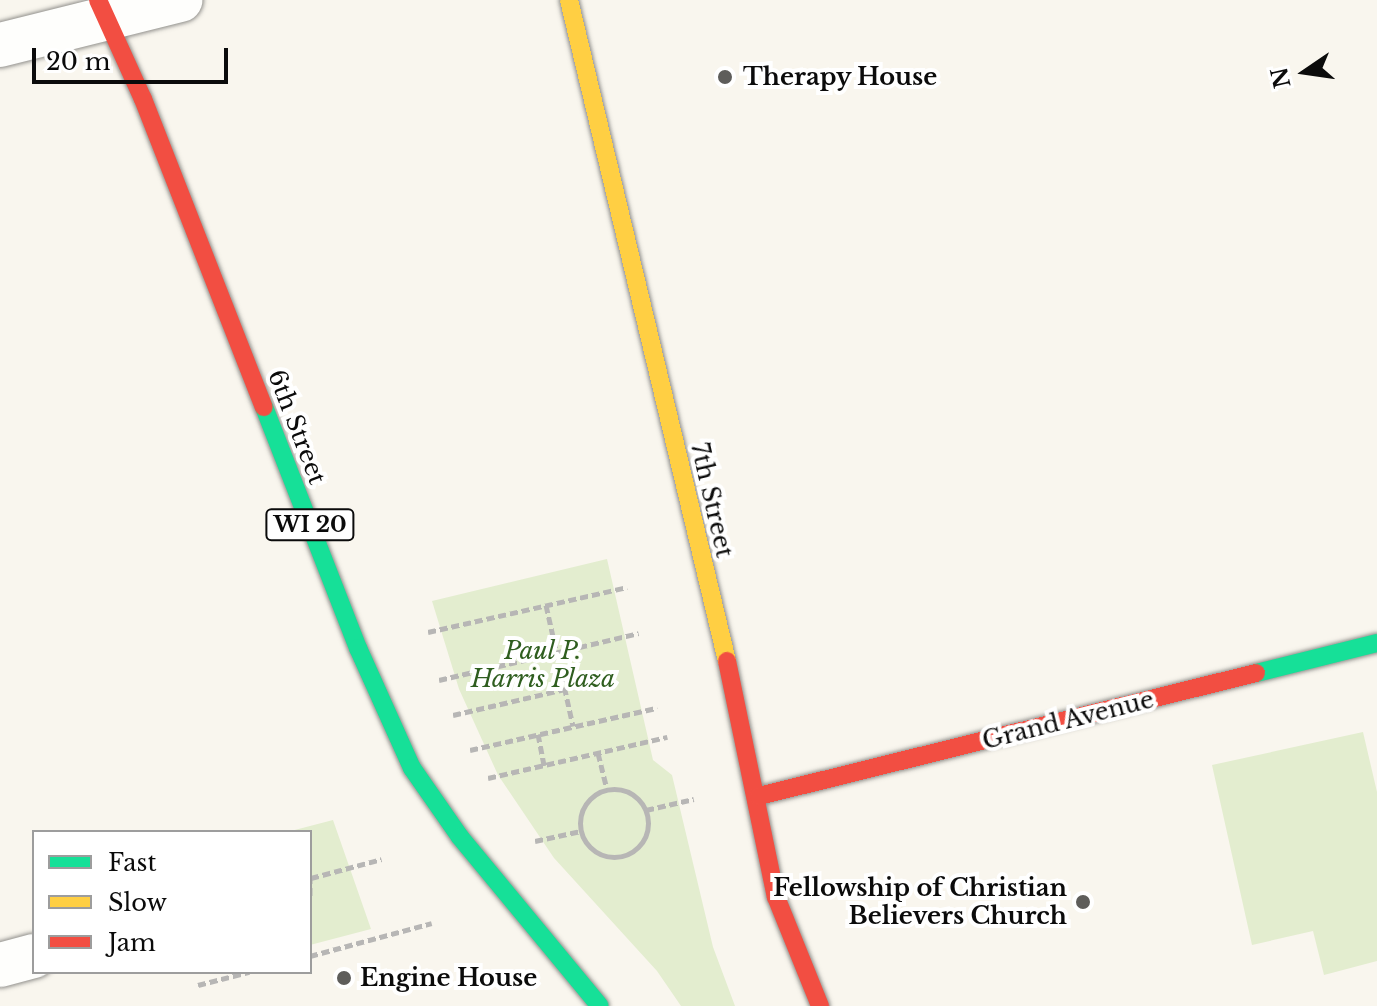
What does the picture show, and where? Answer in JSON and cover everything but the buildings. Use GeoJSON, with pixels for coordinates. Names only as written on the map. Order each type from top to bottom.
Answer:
{"type":"FeatureCollection","features":[{"type":"Feature","properties":{"kind":"main road","name":"7th Street"},"geometry":{"type":"LineString","coordinates":[[569,0],[759,796],[776,897],[820,1006]]}},
{"type":"Feature","properties":{"kind":"main road","name":"6th Street"},"geometry":{"type":"LineString","coordinates":[[101,9],[143,99],[358,648],[412,768],[460,837],[600,1006]]}},
{"type":"Feature","properties":{"kind":"main road","name":"Grand Avenue"},"geometry":{"type":"LineString","coordinates":[[759,796],[1377,643]]}},
{"type":"Feature","properties":{"kind":"street"},"geometry":{"type":"LineString","coordinates":[[0,45],[101,9],[180,0]]}},
{"type":"Feature","properties":{"kind":"street"},"geometry":{"type":"LineString","coordinates":[[0,965],[32,957]]}},
{"type":"Feature","properties":{"kind":"path"},"geometry":{"type":"LineString","coordinates":[[428,632],[627,587]]}},
{"type":"Feature","properties":{"kind":"path"},"geometry":{"type":"LineString","coordinates":[[546,605],[573,726]]}},
{"type":"Feature","properties":{"kind":"path"},"geometry":{"type":"LineString","coordinates":[[439,680],[639,633]]}},
{"type":"Feature","properties":{"kind":"path"},"geometry":{"type":"LineString","coordinates":[[453,715],[566,689]]}},
{"type":"Feature","properties":{"kind":"path"},"geometry":{"type":"LineString","coordinates":[[469,750],[657,708]]}},
{"type":"Feature","properties":{"kind":"path"},"geometry":{"type":"LineString","coordinates":[[538,734],[544,765]]}},
{"type":"Feature","properties":{"kind":"path"},"geometry":{"type":"LineString","coordinates":[[483,780],[667,737]]}},
{"type":"Feature","properties":{"kind":"path"},"geometry":{"type":"LineString","coordinates":[[598,753],[607,790]]}},
{"type":"Feature","properties":{"kind":"path"},"geometry":{"type":"LineString","coordinates":[[607,790],[630,793],[646,810],[647,834],[622,857],[601,855],[581,831],[583,810],[607,790]]}},
{"type":"Feature","properties":{"kind":"path"},"geometry":{"type":"LineString","coordinates":[[646,810],[694,799]]}},
{"type":"Feature","properties":{"kind":"path"},"geometry":{"type":"LineString","coordinates":[[525,844],[581,831]]}},
{"type":"Feature","properties":{"kind":"path"},"geometry":{"type":"LineString","coordinates":[[312,876],[382,859]]}},
{"type":"Feature","properties":{"kind":"path"},"geometry":{"type":"LineString","coordinates":[[312,955],[432,923]]}},
{"type":"Feature","properties":{"kind":"path"},"geometry":{"type":"LineString","coordinates":[[198,985],[241,974]]}},
{"type":"Feature","properties":{"kind":"green space","name":"Paul P. Harris Plaza"},"geometry":{"type":"Polygon","coordinates":[[[607,559],[653,760],[672,775],[713,947],[735,1006],[681,1006],[657,971],[554,858],[498,775],[459,689],[432,601],[607,559]]]}},
{"type":"Feature","properties":{"kind":"green space"},"geometry":{"type":"Polygon","coordinates":[[[1363,732],[1377,792],[1377,961],[1324,975],[1313,931],[1252,945],[1212,765],[1363,732]]]}},
{"type":"Feature","properties":{"kind":"green space"},"geometry":{"type":"Polygon","coordinates":[[[333,820],[371,929],[312,944],[312,830],[295,830],[333,820]]]}},
{"type":"Feature","properties":{"kind":"traffic: fast"},"geometry":{"type":"LineString","coordinates":[[264,407],[358,648],[412,768],[460,837],[600,1006]]}},
{"type":"Feature","properties":{"kind":"traffic: fast"},"geometry":{"type":"LineString","coordinates":[[1256,673],[1377,643]]}},
{"type":"Feature","properties":{"kind":"traffic: slow"},"geometry":{"type":"LineString","coordinates":[[569,0],[727,661]]}},
{"type":"Feature","properties":{"kind":"traffic: jam"},"geometry":{"type":"LineString","coordinates":[[98,0],[143,99],[264,407]]}},
{"type":"Feature","properties":{"kind":"traffic: jam"},"geometry":{"type":"LineString","coordinates":[[727,661],[776,897],[820,1006]]}},
{"type":"Feature","properties":{"kind":"traffic: jam"},"geometry":{"type":"LineString","coordinates":[[759,796],[1256,673]]}},
{"type":"Feature","properties":{"kind":"place","name":"Therapy House"},"geometry":{"type":"Point","coordinates":[725,77]}},
{"type":"Feature","properties":{"kind":"place","name":"Fellowship of Christian Believers Church"},"geometry":{"type":"Point","coordinates":[1083,902]}},
{"type":"Feature","properties":{"kind":"place","name":"Engine House"},"geometry":{"type":"Point","coordinates":[344,978]}}]}
